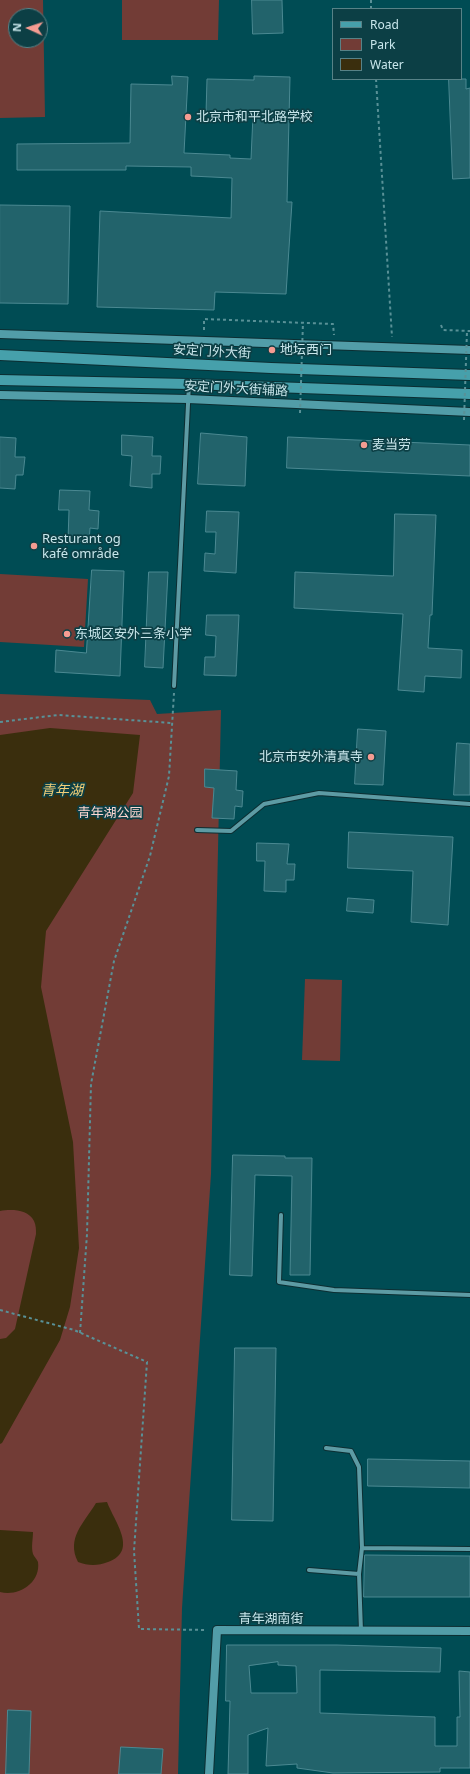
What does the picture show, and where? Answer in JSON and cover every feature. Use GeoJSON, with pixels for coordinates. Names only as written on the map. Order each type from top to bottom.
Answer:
{"type":"FeatureCollection","features":[{"type":"Feature","properties":{"kind":"main road","name":"安定门外大街"},"geometry":{"type":"LineString","coordinates":[[0,355],[271,368],[470,375]]}},
{"type":"Feature","properties":{"kind":"main road"},"geometry":{"type":"LineString","coordinates":[[0,380],[189,384],[470,394]]}},
{"type":"Feature","properties":{"kind":"street"},"geometry":{"type":"LineString","coordinates":[[0,334],[470,350]]}},
{"type":"Feature","properties":{"kind":"street"},"geometry":{"type":"LineString","coordinates":[[174,686],[189,384]]}},
{"type":"Feature","properties":{"kind":"street","name":"安定门外大街辅路"},"geometry":{"type":"LineString","coordinates":[[0,395],[188,399],[470,412]]}},
{"type":"Feature","properties":{"kind":"street"},"geometry":{"type":"LineString","coordinates":[[197,830],[230,831],[264,804],[319,793],[470,804]]}},
{"type":"Feature","properties":{"kind":"street"},"geometry":{"type":"LineString","coordinates":[[281,1215],[279,1282],[334,1290],[470,1295]]}},
{"type":"Feature","properties":{"kind":"street"},"geometry":{"type":"LineString","coordinates":[[326,1448],[351,1451],[359,1467],[362,1548],[359,1574],[361,1631]]}},
{"type":"Feature","properties":{"kind":"street"},"geometry":{"type":"LineString","coordinates":[[362,1548],[470,1549]]}},
{"type":"Feature","properties":{"kind":"street"},"geometry":{"type":"LineString","coordinates":[[309,1570],[359,1574]]}},
{"type":"Feature","properties":{"kind":"street"},"geometry":{"type":"LineString","coordinates":[[209,1774],[217,1630]]}},
{"type":"Feature","properties":{"kind":"street","name":"青年湖南街"},"geometry":{"type":"LineString","coordinates":[[217,1630],[470,1632]]}},
{"type":"Feature","properties":{"kind":"path"},"geometry":{"type":"LineString","coordinates":[[376,80],[392,348]]}},
{"type":"Feature","properties":{"kind":"path"},"geometry":{"type":"LineString","coordinates":[[204,330],[204,319],[303,322],[333,324],[334,335]]}},
{"type":"Feature","properties":{"kind":"path"},"geometry":{"type":"LineString","coordinates":[[300,413],[303,322]]}},
{"type":"Feature","properties":{"kind":"path"},"geometry":{"type":"LineString","coordinates":[[441,325],[442,330],[468,331],[464,420]]}},
{"type":"Feature","properties":{"kind":"path"},"geometry":{"type":"LineString","coordinates":[[80,1333],[87,1234],[91,1084],[114,961],[150,856],[169,776],[174,686]]}},
{"type":"Feature","properties":{"kind":"path"},"geometry":{"type":"LineString","coordinates":[[0,722],[58,715],[172,723]]}},
{"type":"Feature","properties":{"kind":"path"},"geometry":{"type":"LineString","coordinates":[[0,1310],[74,1330],[147,1362],[134,1551],[139,1629],[217,1630]]}},
{"type":"Feature","properties":{"kind":"green space"},"geometry":{"type":"Polygon","coordinates":[[[0,0],[43,0],[43,8],[8,8],[8,48],[44,48],[45,117],[0,118],[0,0]]]}},
{"type":"Feature","properties":{"kind":"green space"},"geometry":{"type":"Polygon","coordinates":[[[122,0],[219,0],[218,40],[122,40],[122,0]]]}},
{"type":"Feature","properties":{"kind":"green space"},"geometry":{"type":"Polygon","coordinates":[[[0,574],[88,579],[84,647],[0,642],[0,574]]]}},
{"type":"Feature","properties":{"kind":"green space","name":"青年湖公园"},"geometry":{"type":"Polygon","coordinates":[[[0,694],[150,700],[157,714],[221,710],[211,1174],[182,1608],[178,1774],[0,1774],[0,694]]]}},
{"type":"Feature","properties":{"kind":"green space"},"geometry":{"type":"Polygon","coordinates":[[[305,979],[342,980],[340,1061],[302,1060],[305,979]]]}},
{"type":"Feature","properties":{"kind":"water","name":"青年湖"},"geometry":{"type":"Polygon","coordinates":[[[50,728],[140,735],[133,793],[46,931],[41,987],[73,1142],[79,1248],[70,1307],[60,1340],[2,1443],[0,1444],[0,1339],[6,1338],[15,1329],[36,1234],[36,1228],[31,1217],[24,1212],[14,1210],[0,1211],[0,735],[50,728]]]}},
{"type":"Feature","properties":{"kind":"water"},"geometry":{"type":"Polygon","coordinates":[[[107,1502],[122,1535],[122,1551],[117,1557],[108,1562],[97,1565],[89,1565],[78,1562],[74,1545],[78,1531],[96,1503],[107,1502]]]}},
{"type":"Feature","properties":{"kind":"water"},"geometry":{"type":"Polygon","coordinates":[[[0,1530],[33,1532],[32,1551],[38,1562],[38,1570],[32,1582],[21,1590],[7,1593],[0,1592],[0,1530]]]}},
{"type":"Feature","properties":{"kind":"building"},"geometry":{"type":"Polygon","coordinates":[[[252,0],[282,0],[283,33],[253,34],[252,0]]]}},
{"type":"Feature","properties":{"kind":"building"},"geometry":{"type":"Polygon","coordinates":[[[172,76],[188,77],[184,153],[230,155],[230,158],[251,159],[253,115],[206,114],[207,79],[254,80],[254,76],[290,77],[287,202],[292,202],[286,294],[215,292],[214,310],[97,307],[100,211],[231,218],[232,178],[191,176],[191,167],[126,166],[126,170],[17,170],[17,144],[130,143],[131,84],[172,85],[172,76]]]}},
{"type":"Feature","properties":{"kind":"building"},"geometry":{"type":"Polygon","coordinates":[[[466,79],[466,89],[470,88],[470,178],[453,179],[449,80],[466,79]]]}},
{"type":"Feature","properties":{"kind":"building"},"geometry":{"type":"Polygon","coordinates":[[[0,205],[70,206],[68,304],[0,303],[0,205]]]}},
{"type":"Feature","properties":{"kind":"building"},"geometry":{"type":"Polygon","coordinates":[[[201,433],[247,437],[245,486],[198,484],[201,433]]]}},
{"type":"Feature","properties":{"kind":"building"},"geometry":{"type":"Polygon","coordinates":[[[122,435],[153,437],[152,456],[161,456],[160,474],[152,474],[152,488],[130,486],[132,456],[122,455],[122,435]]]}},
{"type":"Feature","properties":{"kind":"building"},"geometry":{"type":"Polygon","coordinates":[[[0,437],[16,438],[15,457],[25,457],[23,475],[16,475],[15,489],[0,488],[0,437]]]}},
{"type":"Feature","properties":{"kind":"building"},"geometry":{"type":"Polygon","coordinates":[[[288,437],[470,445],[470,476],[287,468],[288,437]]]}},
{"type":"Feature","properties":{"kind":"building"},"geometry":{"type":"Polygon","coordinates":[[[60,490],[90,491],[89,510],[99,511],[98,529],[90,528],[89,542],[68,541],[69,510],[59,510],[60,490]]]}},
{"type":"Feature","properties":{"kind":"building"},"geometry":{"type":"Polygon","coordinates":[[[207,511],[239,512],[236,573],[204,571],[205,553],[215,554],[216,532],[206,532],[207,511]]]}},
{"type":"Feature","properties":{"kind":"building"},"geometry":{"type":"Polygon","coordinates":[[[395,514],[436,515],[432,615],[430,615],[428,648],[462,650],[461,678],[425,676],[424,692],[398,690],[403,614],[294,608],[295,572],[393,576],[395,514]]]}},
{"type":"Feature","properties":{"kind":"building"},"geometry":{"type":"Polygon","coordinates":[[[92,570],[124,571],[120,676],[55,672],[56,650],[86,653],[92,570]]]}},
{"type":"Feature","properties":{"kind":"building"},"geometry":{"type":"Polygon","coordinates":[[[149,572],[168,572],[163,668],[145,667],[149,572]]]}},
{"type":"Feature","properties":{"kind":"building"},"geometry":{"type":"Polygon","coordinates":[[[207,615],[239,615],[236,676],[204,675],[205,657],[215,657],[216,636],[206,635],[207,615]]]}},
{"type":"Feature","properties":{"kind":"building","name":"北京市安外清真寺"},"geometry":{"type":"Polygon","coordinates":[[[358,729],[386,731],[383,785],[355,784],[358,729]]]}},
{"type":"Feature","properties":{"kind":"building"},"geometry":{"type":"Polygon","coordinates":[[[457,743],[470,744],[470,795],[454,795],[457,743]]]}},
{"type":"Feature","properties":{"kind":"building"},"geometry":{"type":"Polygon","coordinates":[[[205,769],[237,771],[236,790],[243,791],[242,807],[235,806],[234,819],[212,818],[214,788],[205,787],[205,769]]]}},
{"type":"Feature","properties":{"kind":"building"},"geometry":{"type":"Polygon","coordinates":[[[349,832],[453,837],[448,925],[411,922],[413,871],[348,868],[349,832]]]}},
{"type":"Feature","properties":{"kind":"building"},"geometry":{"type":"Polygon","coordinates":[[[257,843],[289,844],[287,864],[295,864],[294,880],[286,880],[286,892],[264,891],[265,861],[257,861],[257,843]]]}},
{"type":"Feature","properties":{"kind":"building"},"geometry":{"type":"Polygon","coordinates":[[[348,898],[374,900],[373,913],[347,911],[348,898]]]}},
{"type":"Feature","properties":{"kind":"building"},"geometry":{"type":"Polygon","coordinates":[[[233,1155],[312,1158],[310,1275],[290,1275],[292,1176],[255,1175],[252,1276],[230,1275],[233,1155]]]}},
{"type":"Feature","properties":{"kind":"building"},"geometry":{"type":"Polygon","coordinates":[[[235,1348],[276,1348],[273,1521],[232,1520],[235,1348]]]}},
{"type":"Feature","properties":{"kind":"building"},"geometry":{"type":"Polygon","coordinates":[[[368,1459],[470,1461],[470,1488],[368,1486],[368,1459]]]}},
{"type":"Feature","properties":{"kind":"building"},"geometry":{"type":"Polygon","coordinates":[[[365,1555],[470,1556],[470,1597],[364,1597],[365,1555]]]}},
{"type":"Feature","properties":{"kind":"building"},"geometry":{"type":"Polygon","coordinates":[[[227,1645],[337,1645],[441,1648],[440,1672],[320,1670],[320,1713],[435,1717],[435,1746],[457,1746],[457,1717],[460,1717],[459,1671],[470,1672],[470,1768],[440,1768],[440,1772],[333,1773],[297,1768],[297,1764],[266,1766],[268,1728],[248,1735],[248,1774],[228,1774],[230,1701],[226,1701],[227,1645]],[[278,1662],[249,1666],[251,1693],[297,1693],[296,1666],[278,1665],[278,1662]]]}},
{"type":"Feature","properties":{"kind":"building"},"geometry":{"type":"Polygon","coordinates":[[[8,1710],[31,1711],[29,1774],[6,1774],[8,1710]]]}},
{"type":"Feature","properties":{"kind":"building"},"geometry":{"type":"Polygon","coordinates":[[[121,1747],[163,1749],[161,1774],[119,1774],[121,1747]]]}},
{"type":"Feature","properties":{"kind":"place","name":"北京市和平北路学校"},"geometry":{"type":"Point","coordinates":[188,117]}},
{"type":"Feature","properties":{"kind":"place","name":"地坛西门"},"geometry":{"type":"Point","coordinates":[272,350]}},
{"type":"Feature","properties":{"kind":"place","name":"麦当劳"},"geometry":{"type":"Point","coordinates":[364,445]}},
{"type":"Feature","properties":{"kind":"place","name":"Resturant og kafé område"},"geometry":{"type":"Point","coordinates":[34,546]}},
{"type":"Feature","properties":{"kind":"place","name":"东城区安外三条小学"},"geometry":{"type":"Point","coordinates":[67,634]}},
{"type":"Feature","properties":{"kind":"place","name":"北京市安外清真寺"},"geometry":{"type":"Point","coordinates":[371,757]}}]}
